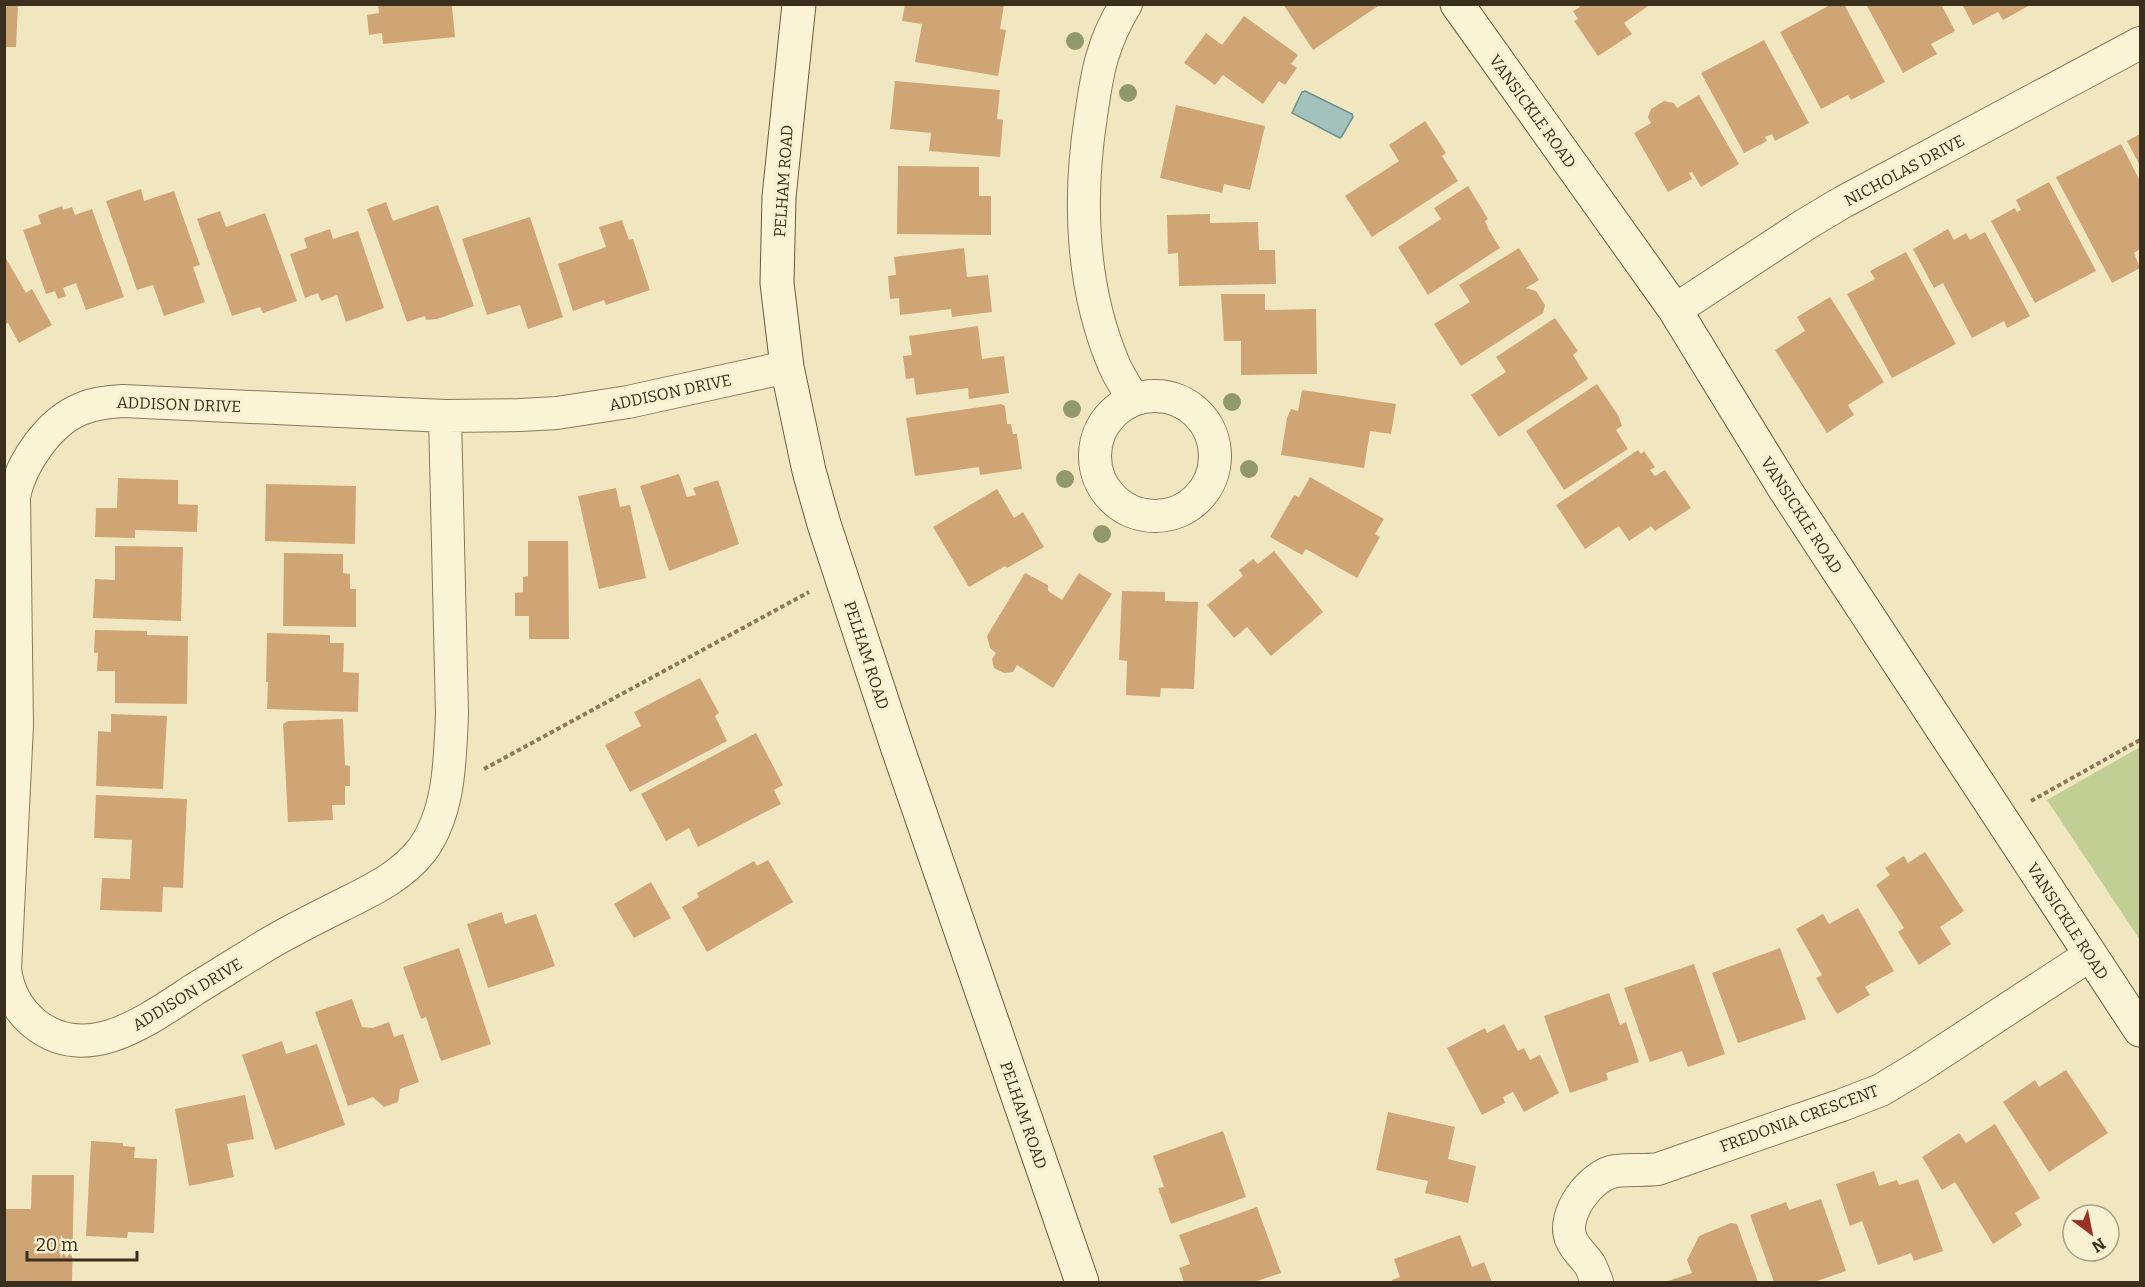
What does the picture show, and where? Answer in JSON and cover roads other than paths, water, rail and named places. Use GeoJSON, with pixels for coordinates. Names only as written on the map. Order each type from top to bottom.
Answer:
{"type":"FeatureCollection","features":[{"type":"Feature","properties":{"kind":"main road","name":"PELHAM ROAD"},"geometry":{"type":"LineString","coordinates":[[798,4],[779,197],[777,283],[787,368],[809,471],[897,746],[1082,1282]]}},
{"type":"Feature","properties":{"kind":"main road","name":"VANSICKLE ROAD"},"geometry":{"type":"LineString","coordinates":[[1457,4],[1675,310],[1786,491],[2140,1030]]}},
{"type":"Feature","properties":{"kind":"street"},"geometry":{"type":"LineString","coordinates":[[1126,4],[1114,24],[1098,67],[1084,166],[1083,200],[1091,287],[1103,336],[1116,369],[1133,399]]}},
{"type":"Feature","properties":{"kind":"street","name":"NICHOLAS DRIVE"},"geometry":{"type":"LineString","coordinates":[[1675,310],[1834,207],[2140,43]]}},
{"type":"Feature","properties":{"kind":"street","name":"ADDISON DRIVE"},"geometry":{"type":"LineString","coordinates":[[445,416],[452,714],[445,790],[440,812],[429,839],[417,856],[393,877],[269,944],[137,1026],[111,1037],[81,1041],[50,1034],[27,1017],[9,988],[5,970],[17,726],[14,496],[21,471],[35,449],[69,415],[80,409],[106,402],[123,401],[445,416],[520,415],[593,408],[666,395],[787,368]]}},
{"type":"Feature","properties":{"kind":"street","name":"FREDONIA CRESCENT"},"geometry":{"type":"LineString","coordinates":[[1597,1282],[1589,1265],[1575,1248],[1569,1236],[1568,1226],[1577,1203],[1594,1182],[1615,1171],[1643,1172],[1658,1169],[1881,1090],[2090,955]]}},
{"type":"Feature","properties":{"kind":"water"},"geometry":{"type":"Polygon","coordinates":[[[1305,91],[1352,114],[1353,117],[1340,138],[1292,113],[1302,92],[1305,91]]]}}]}
